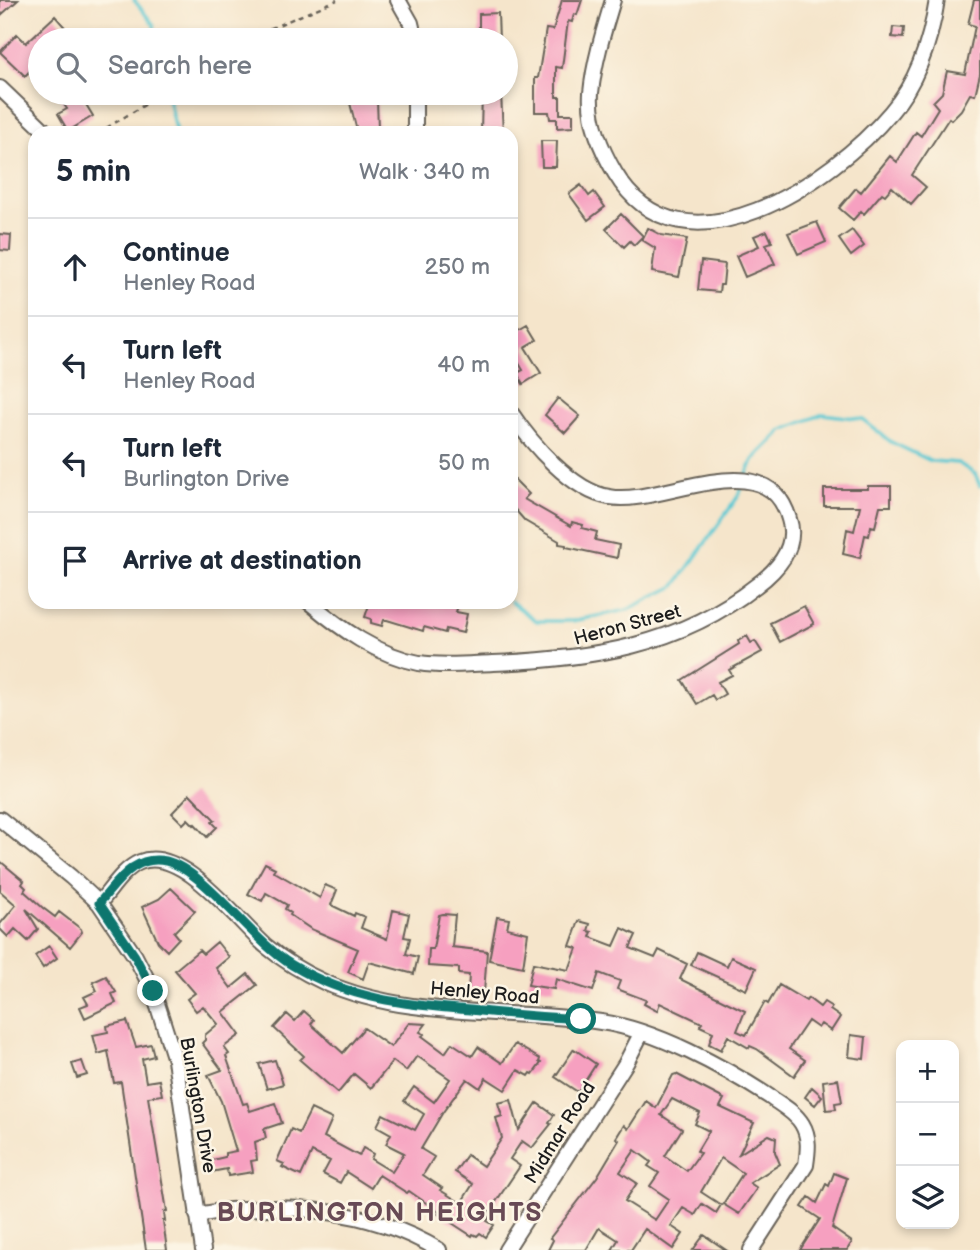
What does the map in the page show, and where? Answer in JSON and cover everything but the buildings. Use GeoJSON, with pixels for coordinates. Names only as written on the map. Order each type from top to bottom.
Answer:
{"type":"FeatureCollection","features":[{"type":"Feature","properties":{"kind":"street"},"geometry":{"type":"LineString","coordinates":[[398,0],[412,28]]}},
{"type":"Feature","properties":{"kind":"street"},"geometry":{"type":"LineString","coordinates":[[613,0],[591,94],[593,120],[603,152],[620,181],[640,203],[668,218],[688,223],[740,218],[771,205],[823,175],[858,146],[892,111],[913,79],[932,33],[937,0]]}},
{"type":"Feature","properties":{"kind":"street"},"geometry":{"type":"LineString","coordinates":[[0,88],[40,126]]}},
{"type":"Feature","properties":{"kind":"street"},"geometry":{"type":"LineString","coordinates":[[415,105],[415,126]]}},
{"type":"Feature","properties":{"kind":"street","name":"Heron Street"},"geometry":{"type":"LineString","coordinates":[[317,609],[338,627],[370,645],[420,663],[557,660],[607,652],[694,626],[734,604],[772,573],[786,555],[791,537],[790,519],[781,502],[763,484],[723,479],[645,497],[617,498],[596,494],[540,452],[518,422]]}},
{"type":"Feature","properties":{"kind":"street","name":"Burlington Drive"},"geometry":{"type":"LineString","coordinates":[[0,819],[99,903],[135,956],[153,991],[175,1060],[203,1250]]}},
{"type":"Feature","properties":{"kind":"street","name":"Henley Road"},"geometry":{"type":"LineString","coordinates":[[99,903],[132,866],[143,861],[164,861],[191,874],[266,946],[290,964],[357,995],[432,1007],[604,1022],[642,1032],[738,1076],[802,1122],[809,1149],[806,1165],[751,1250]]}},
{"type":"Feature","properties":{"kind":"street","name":"Midmar Road"},"geometry":{"type":"LineString","coordinates":[[506,1250],[626,1063],[642,1032]]}},
{"type":"Feature","properties":{"kind":"street"},"geometry":{"type":"LineString","coordinates":[[197,1215],[254,1207],[324,1213],[377,1223],[417,1237],[439,1250]]}},
{"type":"Feature","properties":{"kind":"path"},"geometry":{"type":"LineString","coordinates":[[271,28],[337,0]]}},
{"type":"Feature","properties":{"kind":"path"},"geometry":{"type":"LineString","coordinates":[[110,126],[144,105]]}},
{"type":"Feature","properties":{"kind":"waterway"},"geometry":{"type":"LineString","coordinates":[[134,0],[154,28]]}},
{"type":"Feature","properties":{"kind":"waterway"},"geometry":{"type":"LineString","coordinates":[[170,105],[174,126]]}},
{"type":"Feature","properties":{"kind":"waterway"},"geometry":{"type":"LineString","coordinates":[[746,477],[753,460],[783,430],[823,414],[862,419],[891,442],[931,461],[958,463],[975,474],[980,486]]}},
{"type":"Feature","properties":{"kind":"waterway"},"geometry":{"type":"LineString","coordinates":[[518,607],[537,621],[573,621],[627,610],[675,586],[737,498],[743,484]]}},
{"type":"Feature","properties":{"kind":"district","name":"BURLINGTON HEIGHTS"},"geometry":{"type":"Point","coordinates":[380,1212]}},
{"type":"Feature","properties":{"kind":"route"},"geometry":{"type":"LineString","coordinates":[[153,991],[135,956],[99,903],[132,866],[143,861],[156,860],[174,863],[191,874],[266,946],[290,964],[357,995],[432,1007],[581,1019]]}}]}
